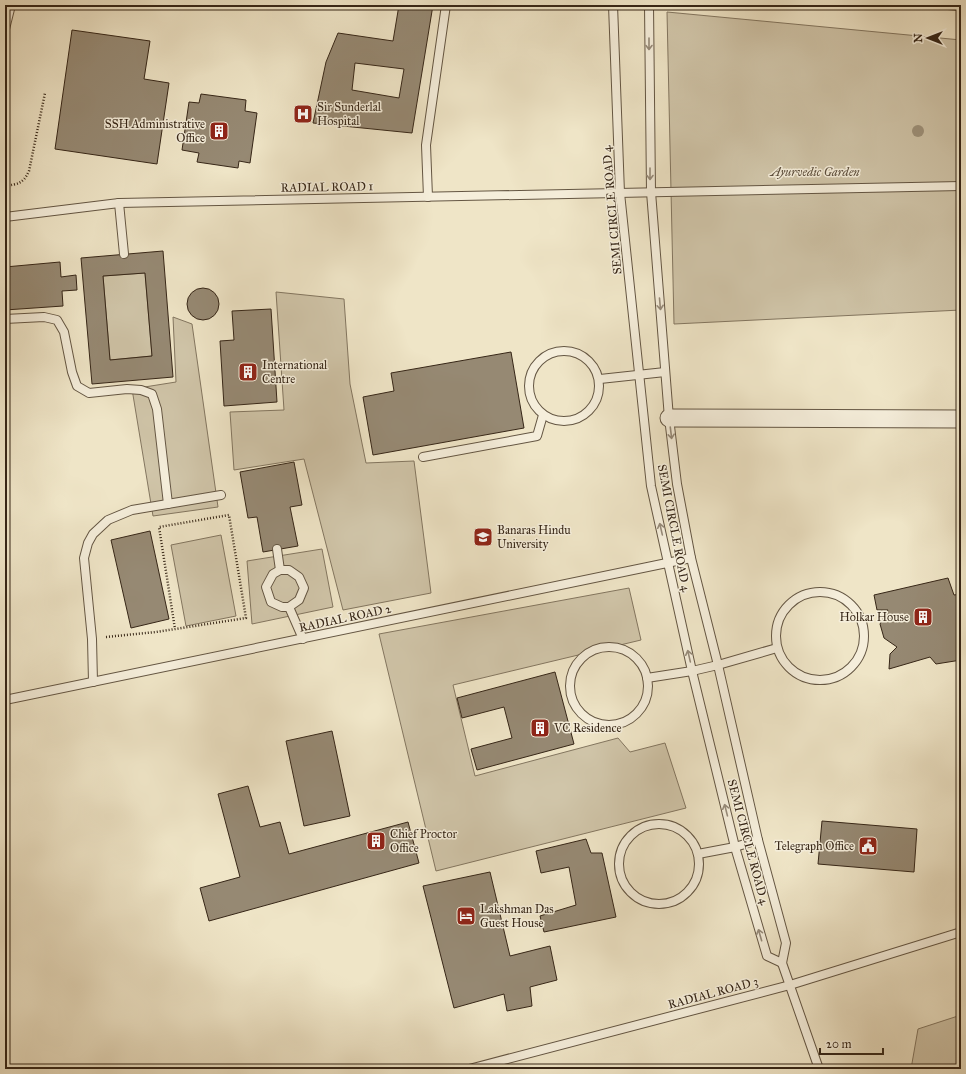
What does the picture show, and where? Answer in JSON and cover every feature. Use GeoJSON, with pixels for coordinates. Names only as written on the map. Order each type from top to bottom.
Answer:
{"type":"FeatureCollection","features":[{"type":"Feature","properties":{"kind":"street"},"geometry":{"type":"LineString","coordinates":[[669,418],[961,419]]}},
{"type":"Feature","properties":{"kind":"lane"},"geometry":{"type":"LineString","coordinates":[[5,29],[11,5]]}},
{"type":"Feature","properties":{"kind":"lane"},"geometry":{"type":"LineString","coordinates":[[428,197],[426,146],[446,5]]}},
{"type":"Feature","properties":{"kind":"lane","name":"SEMI CIRCLE ROAD 4"},"geometry":{"type":"LineString","coordinates":[[613,5],[620,193],[651,486],[692,671],[735,847],[766,956],[782,963],[786,944],[758,840],[718,665],[691,558],[677,484],[669,418],[650,192],[649,5]]}},
{"type":"Feature","properties":{"kind":"lane"},"geometry":{"type":"LineString","coordinates":[[948,5],[961,6]]}},
{"type":"Feature","properties":{"kind":"lane","name":"RADIAL ROAD 1"},"geometry":{"type":"LineString","coordinates":[[5,217],[119,203],[961,186]]}},
{"type":"Feature","properties":{"kind":"lane"},"geometry":{"type":"LineString","coordinates":[[119,203],[124,254]]}},
{"type":"Feature","properties":{"kind":"lane"},"geometry":{"type":"LineString","coordinates":[[5,319],[44,317],[57,320],[64,332],[72,372],[77,386],[88,393],[127,389],[140,390],[152,394],[157,409],[168,504]]}},
{"type":"Feature","properties":{"kind":"lane"},"geometry":{"type":"LineString","coordinates":[[558,351],[572,351],[584,356],[594,366],[600,379],[600,393],[594,406],[584,416],[570,421],[556,421],[543,415],[534,405],[529,392],[530,378],[535,365],[545,356],[558,351]]}},
{"type":"Feature","properties":{"kind":"lane"},"geometry":{"type":"LineString","coordinates":[[600,379],[665,372]]}},
{"type":"Feature","properties":{"kind":"lane"},"geometry":{"type":"LineString","coordinates":[[424,457],[537,436],[543,415]]}},
{"type":"Feature","properties":{"kind":"lane"},"geometry":{"type":"LineString","coordinates":[[93,682],[92,639],[84,558],[88,543],[93,534],[108,520],[132,510],[221,495]]}},
{"type":"Feature","properties":{"kind":"lane"},"geometry":{"type":"LineString","coordinates":[[277,549],[280,570]]}},
{"type":"Feature","properties":{"kind":"lane","name":"RADIAL ROAD 2"},"geometry":{"type":"LineString","coordinates":[[5,700],[691,558]]}},
{"type":"Feature","properties":{"kind":"lane"},"geometry":{"type":"LineString","coordinates":[[280,570],[288,570],[299,577],[304,588],[299,600],[288,607],[282,607],[271,602],[266,586],[273,574],[280,570]]}},
{"type":"Feature","properties":{"kind":"lane"},"geometry":{"type":"LineString","coordinates":[[814,592],[829,592],[844,598],[855,608],[862,621],[864,635],[862,650],[856,662],[846,672],[833,678],[819,680],[805,678],[792,671],[783,660],[777,648],[776,632],[780,618],[788,605],[800,596],[814,592]]}},
{"type":"Feature","properties":{"kind":"lane"},"geometry":{"type":"LineString","coordinates":[[288,607],[303,639]]}},
{"type":"Feature","properties":{"kind":"lane"},"geometry":{"type":"LineString","coordinates":[[608,647],[621,648],[633,655],[642,665],[647,678],[648,690],[645,702],[638,712],[628,720],[617,724],[605,725],[593,721],[583,715],[575,705],[571,694],[570,680],[575,667],[583,656],[595,650],[608,647]]}},
{"type":"Feature","properties":{"kind":"lane"},"geometry":{"type":"LineString","coordinates":[[647,678],[692,671],[718,665],[777,648]]}},
{"type":"Feature","properties":{"kind":"lane"},"geometry":{"type":"LineString","coordinates":[[662,824],[674,826],[685,833],[693,842],[698,854],[699,866],[697,879],[690,890],[681,898],[670,903],[657,904],[645,902],[634,895],[626,886],[621,874],[619,862],[622,850],[628,838],[638,830],[649,825],[662,824]]}},
{"type":"Feature","properties":{"kind":"lane"},"geometry":{"type":"LineString","coordinates":[[698,854],[735,847],[758,840]]}},
{"type":"Feature","properties":{"kind":"lane","name":"RADIAL ROAD 3"},"geometry":{"type":"LineString","coordinates":[[469,1069],[790,985],[961,932]]}},
{"type":"Feature","properties":{"kind":"lane"},"geometry":{"type":"LineString","coordinates":[[782,963],[819,1069]]}},
{"type":"Feature","properties":{"kind":"path"},"geometry":{"type":"LineString","coordinates":[[5,186],[20,183],[26,179],[29,171],[45,93]]}},
{"type":"Feature","properties":{"kind":"path"},"geometry":{"type":"LineString","coordinates":[[92,639],[156,632],[246,618],[229,515],[159,527],[175,629]]}},
{"type":"Feature","properties":{"kind":"green space","name":"Ayurvedic Garden"},"geometry":{"type":"Polygon","coordinates":[[[667,12],[961,40],[961,310],[674,324],[667,12]]]}},
{"type":"Feature","properties":{"kind":"green space"},"geometry":{"type":"Polygon","coordinates":[[[145,273],[152,356],[110,360],[103,276],[145,273]]]}},
{"type":"Feature","properties":{"kind":"green space"},"geometry":{"type":"Polygon","coordinates":[[[276,292],[344,299],[350,384],[366,463],[414,461],[431,593],[343,610],[304,459],[234,470],[230,412],[284,410],[276,292]]]}},
{"type":"Feature","properties":{"kind":"green space"},"geometry":{"type":"Polygon","coordinates":[[[173,317],[192,324],[218,507],[153,516],[132,389],[176,382],[173,317]]]}},
{"type":"Feature","properties":{"kind":"green space"},"geometry":{"type":"Polygon","coordinates":[[[221,535],[236,616],[186,626],[171,545],[221,535]]]}},
{"type":"Feature","properties":{"kind":"green space"},"geometry":{"type":"Polygon","coordinates":[[[322,549],[333,607],[252,624],[247,561],[322,549]]]}},
{"type":"Feature","properties":{"kind":"green space"},"geometry":{"type":"Polygon","coordinates":[[[629,588],[641,640],[453,685],[475,776],[618,738],[630,752],[665,743],[686,808],[436,871],[379,634],[629,588]]]}},
{"type":"Feature","properties":{"kind":"green space"},"geometry":{"type":"Polygon","coordinates":[[[961,1015],[961,1069],[911,1069],[918,1029],[961,1015]]]}},
{"type":"Feature","properties":{"kind":"building"},"geometry":{"type":"Polygon","coordinates":[[[399,5],[433,5],[412,133],[313,123],[326,62],[338,33],[393,41],[399,5]],[[355,63],[352,90],[399,98],[404,69],[355,63]]]}},
{"type":"Feature","properties":{"kind":"building"},"geometry":{"type":"Polygon","coordinates":[[[72,30],[150,41],[144,79],[169,83],[157,164],[55,149],[72,30]]]}},
{"type":"Feature","properties":{"kind":"building","name":"SSH Administrative Office"},"geometry":{"type":"Polygon","coordinates":[[[201,94],[246,100],[245,111],[257,113],[250,163],[239,161],[238,168],[197,162],[199,153],[182,150],[189,102],[199,103],[201,94]]]}},
{"type":"Feature","properties":{"kind":"building"},"geometry":{"type":"Polygon","coordinates":[[[163,251],[173,377],[92,384],[81,258],[163,251]],[[145,273],[103,276],[110,360],[152,356],[145,273]]]}},
{"type":"Feature","properties":{"kind":"building"},"geometry":{"type":"Polygon","coordinates":[[[60,262],[61,277],[76,275],[77,290],[62,291],[63,306],[5,310],[5,267],[60,262]]]}},
{"type":"Feature","properties":{"kind":"building"},"geometry":{"type":"Polygon","coordinates":[[[200,288],[206,288],[216,295],[219,304],[218,310],[212,317],[206,320],[200,320],[190,313],[187,307],[187,301],[194,291],[200,288]]]}},
{"type":"Feature","properties":{"kind":"building","name":"International Centre"},"geometry":{"type":"Polygon","coordinates":[[[271,309],[277,402],[224,406],[220,341],[234,340],[232,311],[271,309]]]}},
{"type":"Feature","properties":{"kind":"building"},"geometry":{"type":"Polygon","coordinates":[[[511,352],[524,428],[373,455],[363,397],[394,391],[391,373],[511,352]]]}},
{"type":"Feature","properties":{"kind":"building"},"geometry":{"type":"Polygon","coordinates":[[[294,462],[302,505],[290,507],[298,546],[263,552],[257,517],[248,518],[240,472],[294,462]]]}},
{"type":"Feature","properties":{"kind":"building"},"geometry":{"type":"Polygon","coordinates":[[[150,531],[169,619],[131,628],[111,540],[150,531]]]}},
{"type":"Feature","properties":{"kind":"building","name":"Holkar House"},"geometry":{"type":"Polygon","coordinates":[[[948,578],[954,595],[961,594],[961,660],[936,664],[930,657],[889,669],[890,654],[897,647],[884,638],[880,624],[888,610],[877,610],[874,595],[948,578]]]}},
{"type":"Feature","properties":{"kind":"building","name":"VC Residence"},"geometry":{"type":"Polygon","coordinates":[[[555,672],[574,744],[477,770],[471,749],[512,738],[504,707],[462,718],[457,698],[555,672]]]}},
{"type":"Feature","properties":{"kind":"building"},"geometry":{"type":"Polygon","coordinates":[[[332,731],[350,816],[304,826],[286,741],[332,731]]]}},
{"type":"Feature","properties":{"kind":"building","name":"Chief Proctor Office"},"geometry":{"type":"Polygon","coordinates":[[[248,786],[260,827],[280,822],[289,854],[408,822],[419,863],[209,921],[200,888],[240,877],[218,794],[248,786]]]}},
{"type":"Feature","properties":{"kind":"building","name":"Telegraph Office"},"geometry":{"type":"Polygon","coordinates":[[[822,821],[917,829],[914,872],[818,864],[822,821]]]}},
{"type":"Feature","properties":{"kind":"building","name":"Lakshman Das Guest House"},"geometry":{"type":"Polygon","coordinates":[[[586,839],[591,853],[602,853],[616,917],[544,932],[540,916],[576,905],[569,867],[541,873],[536,851],[586,839]]]}},
{"type":"Feature","properties":{"kind":"building","name":"Lakshman Das Guest House"},"geometry":{"type":"Polygon","coordinates":[[[490,872],[510,956],[550,946],[557,980],[530,987],[532,1006],[507,1011],[504,994],[454,1008],[423,886],[490,872]]]}},
{"type":"Feature","properties":{"kind":"place","name":"Sir Sunderlal Hospital"},"geometry":{"type":"Point","coordinates":[303,114]}},
{"type":"Feature","properties":{"kind":"place","name":"SSH Administrative Office"},"geometry":{"type":"Point","coordinates":[219,131]}},
{"type":"Feature","properties":{"kind":"place","name":"International Centre"},"geometry":{"type":"Point","coordinates":[248,372]}},
{"type":"Feature","properties":{"kind":"place","name":"Banaras Hindu University"},"geometry":{"type":"Point","coordinates":[483,537]}},
{"type":"Feature","properties":{"kind":"place","name":"Holkar House"},"geometry":{"type":"Point","coordinates":[923,617]}},
{"type":"Feature","properties":{"kind":"place","name":"VC Residence"},"geometry":{"type":"Point","coordinates":[540,728]}},
{"type":"Feature","properties":{"kind":"place","name":"Chief Proctor Office"},"geometry":{"type":"Point","coordinates":[376,841]}},
{"type":"Feature","properties":{"kind":"place","name":"Telegraph Office"},"geometry":{"type":"Point","coordinates":[868,846]}},
{"type":"Feature","properties":{"kind":"place","name":"Lakshman Das Guest House"},"geometry":{"type":"Point","coordinates":[466,916]}}]}
